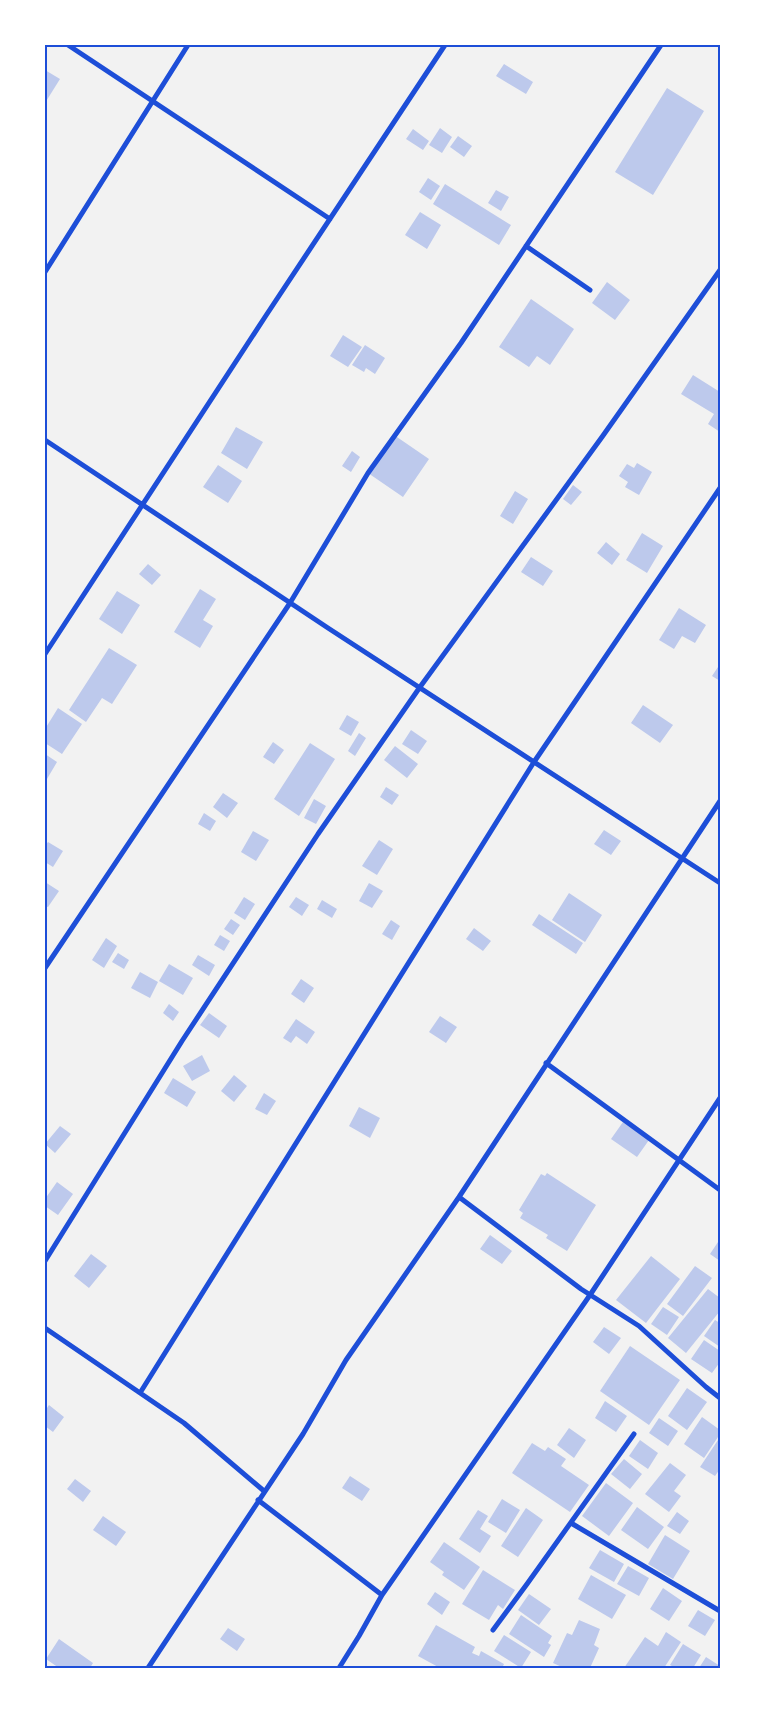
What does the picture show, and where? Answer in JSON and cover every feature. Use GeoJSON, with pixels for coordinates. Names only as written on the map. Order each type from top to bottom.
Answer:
{"type":"FeatureCollection","features":[{"type":"Feature","properties":{"kind":"street"},"geometry":{"type":"LineString","coordinates":[[68,45],[330,219]]}},
{"type":"Feature","properties":{"kind":"street"},"geometry":{"type":"LineString","coordinates":[[45,272],[188,45]]}},
{"type":"Feature","properties":{"kind":"street"},"geometry":{"type":"LineString","coordinates":[[45,654],[445,45]]}},
{"type":"Feature","properties":{"kind":"street"},"geometry":{"type":"LineString","coordinates":[[45,968],[290,603],[368,473],[461,343],[661,45]]}},
{"type":"Feature","properties":{"kind":"street"},"geometry":{"type":"LineString","coordinates":[[526,246],[590,290]]}},
{"type":"Feature","properties":{"kind":"street"},"geometry":{"type":"LineString","coordinates":[[45,1261],[182,1041],[318,834],[420,687],[602,437],[720,270]]}},
{"type":"Feature","properties":{"kind":"street"},"geometry":{"type":"LineString","coordinates":[[45,440],[290,603],[720,883]]}},
{"type":"Feature","properties":{"kind":"street"},"geometry":{"type":"LineString","coordinates":[[140,1393],[534,762],[720,488]]}},
{"type":"Feature","properties":{"kind":"street"},"geometry":{"type":"LineString","coordinates":[[148,1668],[303,1434],[346,1360],[459,1197],[720,801]]}},
{"type":"Feature","properties":{"kind":"street"},"geometry":{"type":"LineString","coordinates":[[546,1063],[720,1190]]}},
{"type":"Feature","properties":{"kind":"street"},"geometry":{"type":"LineString","coordinates":[[339,1668],[382,1595],[590,1295],[720,1098]]}},
{"type":"Feature","properties":{"kind":"street"},"geometry":{"type":"LineString","coordinates":[[459,1197],[590,1295],[639,1326],[720,1398]]}},
{"type":"Feature","properties":{"kind":"street"},"geometry":{"type":"LineString","coordinates":[[45,1328],[184,1423],[264,1491]]}},
{"type":"Feature","properties":{"kind":"street"},"geometry":{"type":"LineString","coordinates":[[493,1630],[634,1434]]}},
{"type":"Feature","properties":{"kind":"street"},"geometry":{"type":"LineString","coordinates":[[258,1500],[382,1595]]}},
{"type":"Feature","properties":{"kind":"street"},"geometry":{"type":"LineString","coordinates":[[571,1523],[720,1611]]}},
{"type":"Feature","properties":{"kind":"building"},"geometry":{"type":"Polygon","coordinates":[[[504,64],[533,82],[526,94],[496,76],[504,64]]]}},
{"type":"Feature","properties":{"kind":"building"},"geometry":{"type":"Polygon","coordinates":[[[45,70],[60,79],[45,103],[45,70]]]}},
{"type":"Feature","properties":{"kind":"building"},"geometry":{"type":"Polygon","coordinates":[[[667,88],[704,111],[653,195],[615,172],[667,88]]]}},
{"type":"Feature","properties":{"kind":"building"},"geometry":{"type":"Polygon","coordinates":[[[440,128],[452,137],[442,153],[429,145],[440,128]]]}},
{"type":"Feature","properties":{"kind":"building"},"geometry":{"type":"Polygon","coordinates":[[[413,129],[429,141],[423,150],[406,139],[413,129]]]}},
{"type":"Feature","properties":{"kind":"building"},"geometry":{"type":"Polygon","coordinates":[[[458,136],[472,146],[464,157],[450,147],[458,136]]]}},
{"type":"Feature","properties":{"kind":"building"},"geometry":{"type":"Polygon","coordinates":[[[428,178],[440,186],[431,200],[419,192],[428,178]]]}},
{"type":"Feature","properties":{"kind":"building"},"geometry":{"type":"Polygon","coordinates":[[[445,184],[511,225],[499,245],[433,204],[445,184]]]}},
{"type":"Feature","properties":{"kind":"building"},"geometry":{"type":"Polygon","coordinates":[[[496,190],[509,197],[501,211],[488,203],[496,190]]]}},
{"type":"Feature","properties":{"kind":"building"},"geometry":{"type":"Polygon","coordinates":[[[420,212],[441,225],[427,249],[405,235],[420,212]]]}},
{"type":"Feature","properties":{"kind":"building"},"geometry":{"type":"Polygon","coordinates":[[[607,282],[630,300],[615,320],[592,303],[607,282]]]}},
{"type":"Feature","properties":{"kind":"building"},"geometry":{"type":"Polygon","coordinates":[[[531,299],[574,329],[550,365],[537,356],[529,367],[499,347],[531,299]]]}},
{"type":"Feature","properties":{"kind":"building"},"geometry":{"type":"Polygon","coordinates":[[[343,335],[362,347],[348,367],[330,356],[343,335]]]}},
{"type":"Feature","properties":{"kind":"building"},"geometry":{"type":"Polygon","coordinates":[[[365,345],[385,358],[375,374],[366,368],[364,372],[352,365],[365,345]]]}},
{"type":"Feature","properties":{"kind":"building"},"geometry":{"type":"Polygon","coordinates":[[[693,375],[720,392],[720,432],[708,424],[714,414],[681,394],[693,375]]]}},
{"type":"Feature","properties":{"kind":"building"},"geometry":{"type":"Polygon","coordinates":[[[236,427],[263,442],[247,469],[221,453],[236,427]]]}},
{"type":"Feature","properties":{"kind":"building"},"geometry":{"type":"Polygon","coordinates":[[[394,435],[429,459],[403,497],[368,473],[394,435]]]}},
{"type":"Feature","properties":{"kind":"building"},"geometry":{"type":"Polygon","coordinates":[[[352,451],[360,457],[351,472],[342,466],[352,451]]]}},
{"type":"Feature","properties":{"kind":"building"},"geometry":{"type":"Polygon","coordinates":[[[637,463],[652,472],[639,495],[625,487],[628,482],[619,476],[627,464],[634,468],[637,463]]]}},
{"type":"Feature","properties":{"kind":"building"},"geometry":{"type":"Polygon","coordinates":[[[218,465],[242,481],[228,503],[203,487],[218,465]]]}},
{"type":"Feature","properties":{"kind":"building"},"geometry":{"type":"Polygon","coordinates":[[[573,485],[582,492],[571,505],[563,499],[573,485]]]}},
{"type":"Feature","properties":{"kind":"building"},"geometry":{"type":"Polygon","coordinates":[[[515,491],[528,499],[513,524],[500,516],[515,491]]]}},
{"type":"Feature","properties":{"kind":"building"},"geometry":{"type":"Polygon","coordinates":[[[642,533],[663,546],[647,573],[626,560],[642,533]]]}},
{"type":"Feature","properties":{"kind":"building"},"geometry":{"type":"Polygon","coordinates":[[[606,542],[620,554],[612,565],[597,553],[606,542]]]}},
{"type":"Feature","properties":{"kind":"building"},"geometry":{"type":"Polygon","coordinates":[[[531,557],[553,571],[543,586],[521,572],[531,557]]]}},
{"type":"Feature","properties":{"kind":"building"},"geometry":{"type":"Polygon","coordinates":[[[148,564],[161,575],[152,585],[139,574],[148,564]]]}},
{"type":"Feature","properties":{"kind":"building"},"geometry":{"type":"Polygon","coordinates":[[[200,589],[216,599],[203,620],[213,626],[200,648],[174,632],[200,589]]]}},
{"type":"Feature","properties":{"kind":"building"},"geometry":{"type":"Polygon","coordinates":[[[117,591],[140,605],[122,634],[99,619],[117,591]]]}},
{"type":"Feature","properties":{"kind":"building"},"geometry":{"type":"Polygon","coordinates":[[[679,608],[706,625],[695,643],[682,636],[674,649],[659,640],[679,608]]]}},
{"type":"Feature","properties":{"kind":"building"},"geometry":{"type":"Polygon","coordinates":[[[109,648],[137,665],[112,704],[102,698],[86,722],[69,710],[109,648]]]}},
{"type":"Feature","properties":{"kind":"building"},"geometry":{"type":"Polygon","coordinates":[[[720,664],[720,681],[712,676],[720,664]]]}},
{"type":"Feature","properties":{"kind":"building"},"geometry":{"type":"Polygon","coordinates":[[[643,705],[673,725],[660,743],[631,723],[643,705]]]}},
{"type":"Feature","properties":{"kind":"building"},"geometry":{"type":"Polygon","coordinates":[[[58,708],[82,724],[62,754],[45,743],[45,729],[58,708]]]}},
{"type":"Feature","properties":{"kind":"building"},"geometry":{"type":"Polygon","coordinates":[[[347,715],[359,722],[351,736],[339,729],[347,715]]]}},
{"type":"Feature","properties":{"kind":"building"},"geometry":{"type":"Polygon","coordinates":[[[411,730],[427,741],[418,754],[402,744],[411,730]]]}},
{"type":"Feature","properties":{"kind":"building"},"geometry":{"type":"Polygon","coordinates":[[[359,733],[366,738],[355,756],[348,751],[359,733]]]}},
{"type":"Feature","properties":{"kind":"building"},"geometry":{"type":"Polygon","coordinates":[[[273,742],[284,750],[274,764],[263,757],[273,742]]]}},
{"type":"Feature","properties":{"kind":"building"},"geometry":{"type":"Polygon","coordinates":[[[310,743],[335,759],[299,816],[274,799],[310,743]]]}},
{"type":"Feature","properties":{"kind":"building"},"geometry":{"type":"Polygon","coordinates":[[[395,746],[418,764],[407,778],[384,760],[395,746]]]}},
{"type":"Feature","properties":{"kind":"building"},"geometry":{"type":"Polygon","coordinates":[[[45,754],[57,762],[47,779],[45,778],[45,754]]]}},
{"type":"Feature","properties":{"kind":"building"},"geometry":{"type":"Polygon","coordinates":[[[386,787],[399,795],[392,805],[380,797],[386,787]]]}},
{"type":"Feature","properties":{"kind":"building"},"geometry":{"type":"Polygon","coordinates":[[[223,793],[238,803],[227,818],[213,807],[223,793]]]}},
{"type":"Feature","properties":{"kind":"building"},"geometry":{"type":"Polygon","coordinates":[[[314,799],[326,806],[316,824],[304,818],[314,799]]]}},
{"type":"Feature","properties":{"kind":"building"},"geometry":{"type":"Polygon","coordinates":[[[204,813],[216,821],[210,831],[198,824],[204,813]]]}},
{"type":"Feature","properties":{"kind":"building"},"geometry":{"type":"Polygon","coordinates":[[[604,830],[621,841],[611,855],[594,844],[604,830]]]}},
{"type":"Feature","properties":{"kind":"building"},"geometry":{"type":"Polygon","coordinates":[[[253,831],[269,840],[256,861],[241,852],[253,831]]]}},
{"type":"Feature","properties":{"kind":"building"},"geometry":{"type":"Polygon","coordinates":[[[379,840],[393,849],[377,875],[362,866],[379,840]]]}},
{"type":"Feature","properties":{"kind":"building"},"geometry":{"type":"Polygon","coordinates":[[[48,842],[63,851],[53,867],[45,862],[45,846],[48,842]]]}},
{"type":"Feature","properties":{"kind":"building"},"geometry":{"type":"Polygon","coordinates":[[[45,882],[59,891],[48,907],[45,906],[45,882]]]}},
{"type":"Feature","properties":{"kind":"building"},"geometry":{"type":"Polygon","coordinates":[[[369,883],[383,891],[372,908],[359,901],[369,883]]]}},
{"type":"Feature","properties":{"kind":"building"},"geometry":{"type":"Polygon","coordinates":[[[569,893],[602,915],[585,942],[552,920],[569,893]]]}},
{"type":"Feature","properties":{"kind":"building"},"geometry":{"type":"Polygon","coordinates":[[[244,897],[255,904],[245,920],[234,913],[244,897]]]}},
{"type":"Feature","properties":{"kind":"building"},"geometry":{"type":"Polygon","coordinates":[[[296,897],[309,905],[302,916],[289,907],[296,897]]]}},
{"type":"Feature","properties":{"kind":"building"},"geometry":{"type":"Polygon","coordinates":[[[322,900],[337,909],[332,918],[317,909],[322,900]]]}},
{"type":"Feature","properties":{"kind":"building"},"geometry":{"type":"Polygon","coordinates":[[[539,914],[583,943],[576,954],[532,925],[539,914]]]}},
{"type":"Feature","properties":{"kind":"building"},"geometry":{"type":"Polygon","coordinates":[[[231,919],[240,925],[233,935],[224,929],[231,919]]]}},
{"type":"Feature","properties":{"kind":"building"},"geometry":{"type":"Polygon","coordinates":[[[391,920],[400,926],[392,940],[382,934],[391,920]]]}},
{"type":"Feature","properties":{"kind":"building"},"geometry":{"type":"Polygon","coordinates":[[[474,928],[491,941],[483,951],[466,939],[474,928]]]}},
{"type":"Feature","properties":{"kind":"building"},"geometry":{"type":"Polygon","coordinates":[[[220,935],[230,941],[224,951],[214,945],[220,935]]]}},
{"type":"Feature","properties":{"kind":"building"},"geometry":{"type":"Polygon","coordinates":[[[106,938],[117,946],[104,968],[92,960],[106,938]]]}},
{"type":"Feature","properties":{"kind":"building"},"geometry":{"type":"Polygon","coordinates":[[[118,953],[129,960],[124,969],[112,962],[118,953]]]}},
{"type":"Feature","properties":{"kind":"building"},"geometry":{"type":"Polygon","coordinates":[[[198,955],[215,965],[209,976],[192,965],[198,955]]]}},
{"type":"Feature","properties":{"kind":"building"},"geometry":{"type":"Polygon","coordinates":[[[169,964],[193,978],[183,995],[159,981],[169,964]]]}},
{"type":"Feature","properties":{"kind":"building"},"geometry":{"type":"Polygon","coordinates":[[[140,972],[158,982],[150,998],[131,988],[140,972]]]}},
{"type":"Feature","properties":{"kind":"building"},"geometry":{"type":"Polygon","coordinates":[[[301,979],[314,988],[304,1003],[291,994],[301,979]]]}},
{"type":"Feature","properties":{"kind":"building"},"geometry":{"type":"Polygon","coordinates":[[[169,1004],[179,1012],[173,1021],[163,1013],[169,1004]]]}},
{"type":"Feature","properties":{"kind":"building"},"geometry":{"type":"Polygon","coordinates":[[[209,1013],[227,1026],[219,1038],[200,1025],[209,1013]]]}},
{"type":"Feature","properties":{"kind":"building"},"geometry":{"type":"Polygon","coordinates":[[[440,1016],[457,1027],[446,1043],[429,1032],[440,1016]]]}},
{"type":"Feature","properties":{"kind":"building"},"geometry":{"type":"Polygon","coordinates":[[[296,1019],[315,1032],[307,1044],[296,1036],[291,1043],[283,1038],[296,1019]]]}},
{"type":"Feature","properties":{"kind":"building"},"geometry":{"type":"Polygon","coordinates":[[[202,1055],[210,1071],[192,1081],[183,1066],[202,1055]]]}},
{"type":"Feature","properties":{"kind":"building"},"geometry":{"type":"Polygon","coordinates":[[[234,1075],[247,1086],[234,1102],[221,1091],[234,1075]]]}},
{"type":"Feature","properties":{"kind":"building"},"geometry":{"type":"Polygon","coordinates":[[[173,1078],[196,1092],[187,1107],[164,1093],[173,1078]]]}},
{"type":"Feature","properties":{"kind":"building"},"geometry":{"type":"Polygon","coordinates":[[[264,1093],[276,1101],[267,1115],[255,1109],[264,1093]]]}},
{"type":"Feature","properties":{"kind":"building"},"geometry":{"type":"Polygon","coordinates":[[[359,1107],[380,1118],[370,1138],[349,1126],[359,1107]]]}},
{"type":"Feature","properties":{"kind":"building"},"geometry":{"type":"Polygon","coordinates":[[[623,1122],[649,1140],[637,1157],[611,1139],[623,1122]]]}},
{"type":"Feature","properties":{"kind":"building"},"geometry":{"type":"Polygon","coordinates":[[[60,1126],[71,1134],[55,1153],[45,1144],[60,1126]]]}},
{"type":"Feature","properties":{"kind":"building"},"geometry":{"type":"Polygon","coordinates":[[[547,1173],[596,1205],[567,1251],[546,1238],[548,1235],[520,1218],[523,1213],[519,1210],[541,1174],[545,1176],[547,1173]]]}},
{"type":"Feature","properties":{"kind":"building"},"geometry":{"type":"Polygon","coordinates":[[[57,1182],[73,1194],[58,1215],[45,1206],[45,1199],[57,1182]]]}},
{"type":"Feature","properties":{"kind":"building"},"geometry":{"type":"Polygon","coordinates":[[[490,1235],[512,1251],[502,1264],[480,1249],[490,1235]]]}},
{"type":"Feature","properties":{"kind":"building"},"geometry":{"type":"Polygon","coordinates":[[[720,1239],[720,1261],[710,1254],[720,1239]]]}},
{"type":"Feature","properties":{"kind":"building"},"geometry":{"type":"Polygon","coordinates":[[[91,1254],[107,1266],[89,1288],[74,1276],[91,1254]]]}},
{"type":"Feature","properties":{"kind":"building"},"geometry":{"type":"Polygon","coordinates":[[[651,1256],[680,1279],[646,1323],[616,1300],[651,1256]]]}},
{"type":"Feature","properties":{"kind":"building"},"geometry":{"type":"Polygon","coordinates":[[[695,1266],[712,1278],[683,1316],[667,1304],[695,1266]]]}},
{"type":"Feature","properties":{"kind":"building"},"geometry":{"type":"Polygon","coordinates":[[[708,1289],[720,1298],[720,1311],[686,1353],[668,1338],[708,1289]]]}},
{"type":"Feature","properties":{"kind":"building"},"geometry":{"type":"Polygon","coordinates":[[[663,1307],[679,1317],[667,1335],[651,1324],[663,1307]]]}},
{"type":"Feature","properties":{"kind":"building"},"geometry":{"type":"Polygon","coordinates":[[[715,1320],[720,1323],[720,1347],[704,1336],[715,1320]]]}},
{"type":"Feature","properties":{"kind":"building"},"geometry":{"type":"Polygon","coordinates":[[[604,1327],[621,1338],[609,1354],[593,1342],[604,1327]]]}},
{"type":"Feature","properties":{"kind":"building"},"geometry":{"type":"Polygon","coordinates":[[[704,1340],[720,1351],[720,1362],[712,1373],[691,1359],[704,1340]]]}},
{"type":"Feature","properties":{"kind":"building"},"geometry":{"type":"Polygon","coordinates":[[[630,1346],[680,1380],[649,1425],[600,1391],[630,1346]]]}},
{"type":"Feature","properties":{"kind":"building"},"geometry":{"type":"Polygon","coordinates":[[[687,1388],[707,1402],[687,1430],[668,1416],[687,1388]]]}},
{"type":"Feature","properties":{"kind":"building"},"geometry":{"type":"Polygon","coordinates":[[[605,1401],[627,1416],[616,1432],[595,1418],[605,1401]]]}},
{"type":"Feature","properties":{"kind":"building"},"geometry":{"type":"Polygon","coordinates":[[[49,1405],[64,1417],[53,1432],[45,1426],[45,1411],[49,1405]]]}},
{"type":"Feature","properties":{"kind":"building"},"geometry":{"type":"Polygon","coordinates":[[[702,1417],[720,1430],[720,1434],[704,1458],[684,1444],[702,1417]]]}},
{"type":"Feature","properties":{"kind":"building"},"geometry":{"type":"Polygon","coordinates":[[[659,1418],[678,1431],[668,1446],[649,1433],[659,1418]]]}},
{"type":"Feature","properties":{"kind":"building"},"geometry":{"type":"Polygon","coordinates":[[[569,1428],[586,1440],[574,1458],[557,1445],[569,1428]]]}},
{"type":"Feature","properties":{"kind":"building"},"geometry":{"type":"Polygon","coordinates":[[[720,1437],[720,1469],[715,1476],[700,1467],[720,1437]]]}},
{"type":"Feature","properties":{"kind":"building"},"geometry":{"type":"Polygon","coordinates":[[[640,1440],[658,1453],[648,1469],[629,1456],[640,1440]]]}},
{"type":"Feature","properties":{"kind":"building"},"geometry":{"type":"Polygon","coordinates":[[[532,1443],[545,1451],[548,1447],[566,1459],[561,1466],[589,1485],[570,1512],[512,1473],[532,1443]]]}},
{"type":"Feature","properties":{"kind":"building"},"geometry":{"type":"Polygon","coordinates":[[[624,1459],[642,1474],[630,1489],[611,1474],[624,1459]]]}},
{"type":"Feature","properties":{"kind":"building"},"geometry":{"type":"Polygon","coordinates":[[[670,1463],[686,1475],[674,1491],[681,1496],[669,1512],[645,1494],[670,1463]]]}},
{"type":"Feature","properties":{"kind":"building"},"geometry":{"type":"Polygon","coordinates":[[[350,1476],[370,1489],[362,1501],[342,1488],[350,1476]]]}},
{"type":"Feature","properties":{"kind":"building"},"geometry":{"type":"Polygon","coordinates":[[[75,1479],[91,1491],[83,1502],[67,1489],[75,1479]]]}},
{"type":"Feature","properties":{"kind":"building"},"geometry":{"type":"Polygon","coordinates":[[[606,1483],[633,1503],[609,1536],[582,1516],[606,1483]]]}},
{"type":"Feature","properties":{"kind":"building"},"geometry":{"type":"Polygon","coordinates":[[[502,1499],[520,1510],[506,1533],[488,1522],[502,1499]]]}},
{"type":"Feature","properties":{"kind":"building"},"geometry":{"type":"Polygon","coordinates":[[[637,1507],[664,1527],[648,1549],[621,1530],[637,1507]]]}},
{"type":"Feature","properties":{"kind":"building"},"geometry":{"type":"Polygon","coordinates":[[[526,1508],[543,1520],[518,1557],[501,1546],[526,1508]]]}},
{"type":"Feature","properties":{"kind":"building"},"geometry":{"type":"Polygon","coordinates":[[[478,1510],[488,1516],[480,1529],[491,1536],[480,1553],[459,1539],[478,1510]]]}},
{"type":"Feature","properties":{"kind":"building"},"geometry":{"type":"Polygon","coordinates":[[[677,1512],[689,1521],[680,1534],[667,1526],[677,1512]]]}},
{"type":"Feature","properties":{"kind":"building"},"geometry":{"type":"Polygon","coordinates":[[[103,1516],[126,1532],[116,1546],[93,1530],[103,1516]]]}},
{"type":"Feature","properties":{"kind":"building"},"geometry":{"type":"Polygon","coordinates":[[[665,1535],[690,1551],[673,1579],[648,1564],[665,1535]]]}},
{"type":"Feature","properties":{"kind":"building"},"geometry":{"type":"Polygon","coordinates":[[[444,1542],[480,1567],[464,1590],[442,1575],[444,1572],[430,1562],[444,1542]]]}},
{"type":"Feature","properties":{"kind":"building"},"geometry":{"type":"Polygon","coordinates":[[[600,1550],[624,1564],[614,1582],[589,1568],[600,1550]]]}},
{"type":"Feature","properties":{"kind":"building"},"geometry":{"type":"Polygon","coordinates":[[[628,1566],[649,1578],[639,1596],[617,1584],[628,1566]]]}},
{"type":"Feature","properties":{"kind":"building"},"geometry":{"type":"Polygon","coordinates":[[[483,1570],[515,1590],[503,1609],[498,1605],[489,1620],[462,1604],[483,1570]]]}},
{"type":"Feature","properties":{"kind":"building"},"geometry":{"type":"Polygon","coordinates":[[[591,1575],[626,1595],[612,1619],[578,1599],[591,1575]]]}},
{"type":"Feature","properties":{"kind":"building"},"geometry":{"type":"Polygon","coordinates":[[[663,1588],[682,1601],[669,1621],[650,1609],[663,1588]]]}},
{"type":"Feature","properties":{"kind":"building"},"geometry":{"type":"Polygon","coordinates":[[[435,1592],[450,1602],[442,1615],[427,1604],[435,1592]]]}},
{"type":"Feature","properties":{"kind":"building"},"geometry":{"type":"Polygon","coordinates":[[[529,1594],[551,1609],[539,1625],[518,1610],[529,1594]]]}},
{"type":"Feature","properties":{"kind":"building"},"geometry":{"type":"Polygon","coordinates":[[[698,1610],[715,1620],[705,1636],[688,1626],[698,1610]]]}},
{"type":"Feature","properties":{"kind":"building"},"geometry":{"type":"Polygon","coordinates":[[[521,1615],[552,1636],[548,1643],[551,1645],[544,1657],[509,1634],[521,1615]]]}},
{"type":"Feature","properties":{"kind":"building"},"geometry":{"type":"Polygon","coordinates":[[[579,1620],[600,1629],[594,1645],[599,1648],[590,1668],[564,1668],[553,1663],[567,1633],[572,1635],[579,1620]]]}},
{"type":"Feature","properties":{"kind":"building"},"geometry":{"type":"Polygon","coordinates":[[[436,1625],[475,1647],[472,1653],[479,1656],[481,1651],[504,1664],[502,1668],[440,1668],[418,1656],[436,1625]]]}},
{"type":"Feature","properties":{"kind":"building"},"geometry":{"type":"Polygon","coordinates":[[[228,1628],[245,1639],[237,1651],[220,1639],[228,1628]]]}},
{"type":"Feature","properties":{"kind":"building"},"geometry":{"type":"Polygon","coordinates":[[[666,1632],[681,1642],[664,1668],[624,1668],[645,1637],[658,1646],[666,1632]]]}},
{"type":"Feature","properties":{"kind":"building"},"geometry":{"type":"Polygon","coordinates":[[[504,1635],[531,1652],[521,1668],[494,1651],[504,1635]]]}},
{"type":"Feature","properties":{"kind":"building"},"geometry":{"type":"Polygon","coordinates":[[[59,1639],[93,1663],[90,1668],[59,1668],[46,1659],[59,1639]]]}},
{"type":"Feature","properties":{"kind":"building"},"geometry":{"type":"Polygon","coordinates":[[[683,1644],[701,1655],[693,1668],[676,1668],[670,1665],[683,1644]]]}},
{"type":"Feature","properties":{"kind":"building"},"geometry":{"type":"Polygon","coordinates":[[[706,1657],[720,1666],[720,1668],[699,1668],[706,1657]]]}}]}
